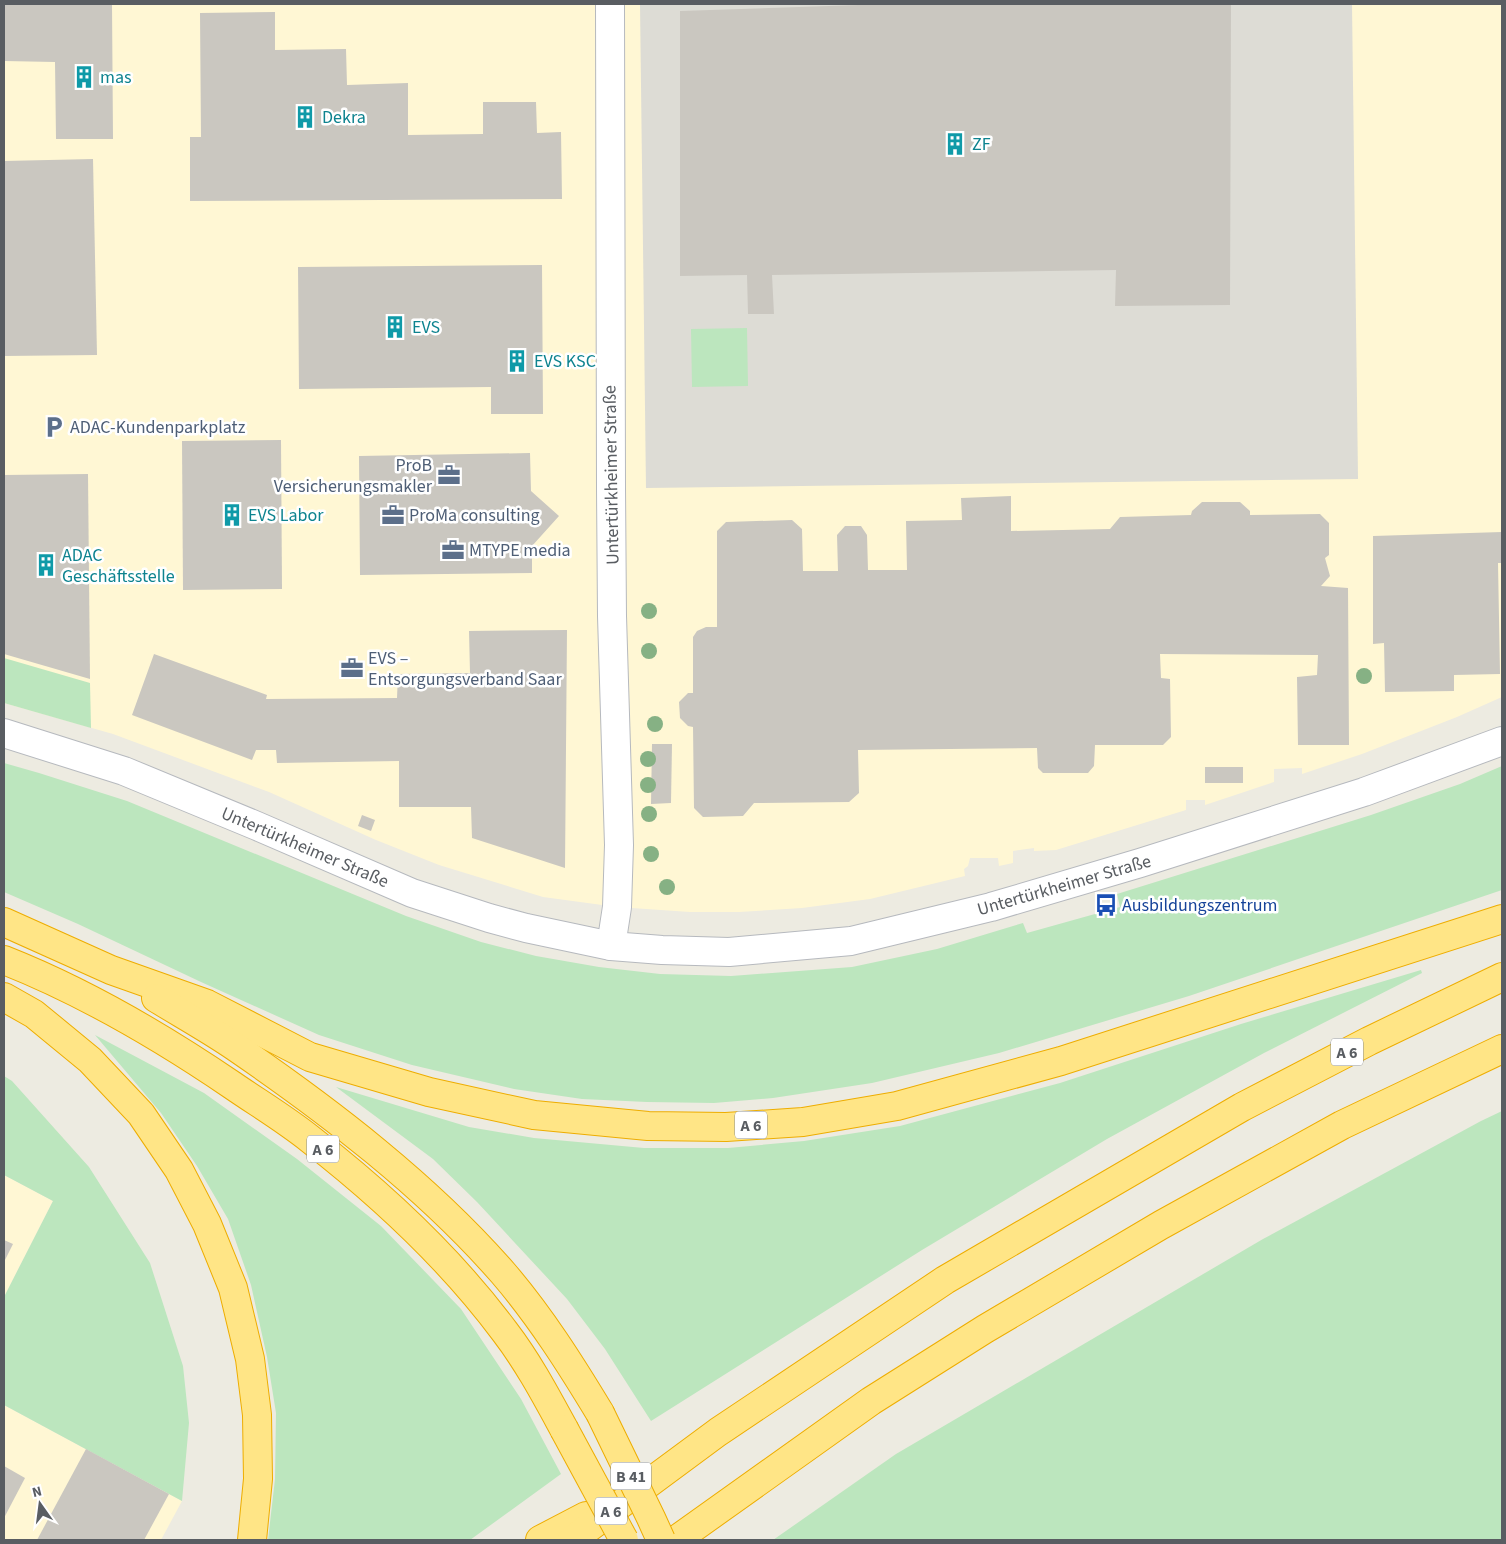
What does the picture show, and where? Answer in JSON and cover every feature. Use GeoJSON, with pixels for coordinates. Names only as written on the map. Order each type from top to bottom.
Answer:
{"type":"FeatureCollection","features":[{"type":"Feature","properties":{"kind":"highway","name":"A 6"},"geometry":{"type":"LineString","coordinates":[[4,922],[111,970],[207,1004],[310,1056],[428,1092],[534,1115],[648,1126],[726,1127],[803,1122],[897,1106],[1061,1062],[1502,919]]}},
{"type":"Feature","properties":{"kind":"highway","name":"A 6"},"geometry":{"type":"LineString","coordinates":[[4,960],[28,969],[132,1021],[209,1070],[309,1138],[387,1202],[479,1298],[507,1334],[540,1385],[624,1540]]}},
{"type":"Feature","properties":{"kind":"highway","name":"A 6"},"geometry":{"type":"LineString","coordinates":[[111,970],[233,1046],[323,1110],[404,1175],[450,1216],[504,1274],[537,1317],[571,1365],[600,1413]]}},
{"type":"Feature","properties":{"kind":"highway","name":"A 6"},"geometry":{"type":"LineString","coordinates":[[572,1540],[718,1432],[945,1280],[1234,1111],[1369,1041],[1502,977]]}},
{"type":"Feature","properties":{"kind":"highway"},"geometry":{"type":"LineString","coordinates":[[4,997],[34,1014],[90,1060],[141,1114],[179,1170],[207,1224],[233,1288],[250,1359],[257,1415],[258,1479],[252,1540]]}},
{"type":"Feature","properties":{"kind":"highway"},"geometry":{"type":"LineString","coordinates":[[676,1540],[870,1402],[985,1328],[1161,1225],[1342,1125],[1502,1049]]}},
{"type":"Feature","properties":{"kind":"highway","name":"B 41"},"geometry":{"type":"LineString","coordinates":[[600,1413],[661,1540]]}},
{"type":"Feature","properties":{"kind":"highway"},"geometry":{"type":"LineString","coordinates":[[540,1540],[649,1482]]}},
{"type":"Feature","properties":{"kind":"street","name":"Untertürkheimer Straße"},"geometry":{"type":"LineString","coordinates":[[610,4],[610,488],[619,844],[617,907],[611,946]]}},
{"type":"Feature","properties":{"kind":"street","name":"Untertürkheimer Straße"},"geometry":{"type":"LineString","coordinates":[[4,733],[124,771],[412,893],[526,928],[611,946],[729,952],[851,942],[991,907],[1140,863],[1364,792],[1502,741]]}},
{"type":"Feature","properties":{"kind":"shaded area"},"geometry":{"type":"Polygon","coordinates":[[[4,4],[1502,4],[1502,697],[1457,717],[1362,754],[1302,774],[1302,768],[1274,769],[1274,782],[1205,805],[1205,800],[1186,800],[1186,810],[1056,850],[1034,851],[1034,848],[1013,851],[1013,863],[999,866],[998,858],[970,858],[968,866],[964,869],[965,876],[870,899],[802,908],[739,912],[690,912],[617,907],[543,897],[439,865],[376,840],[269,792],[113,734],[4,703],[4,4]]]}},
{"type":"Feature","properties":{"kind":"shaded area"},"geometry":{"type":"Polygon","coordinates":[[[640,4],[1352,4],[1358,479],[646,488],[640,4]]]}},
{"type":"Feature","properties":{"kind":"shaded area"},"geometry":{"type":"Polygon","coordinates":[[[4,1175],[53,1201],[4,1297],[4,1175]]]}},
{"type":"Feature","properties":{"kind":"shaded area"},"geometry":{"type":"Polygon","coordinates":[[[4,1405],[182,1501],[161,1540],[4,1540],[4,1405]]]}},
{"type":"Feature","properties":{"kind":"green space"},"geometry":{"type":"Polygon","coordinates":[[[747,328],[748,386],[692,387],[691,329],[747,328]]]}},
{"type":"Feature","properties":{"kind":"green space"},"geometry":{"type":"Polygon","coordinates":[[[4,658],[90,683],[91,728],[4,703],[4,658]]]}},
{"type":"Feature","properties":{"kind":"green space"},"geometry":{"type":"Polygon","coordinates":[[[4,763],[127,801],[406,916],[481,942],[536,956],[599,967],[660,974],[731,976],[852,967],[937,949],[1023,923],[1027,933],[1120,907],[1117,894],[1371,815],[1460,784],[1502,766],[1502,890],[1189,996],[999,1053],[872,1083],[773,1098],[714,1103],[582,1099],[514,1089],[412,1065],[319,1035],[4,892],[4,763]]]}},
{"type":"Feature","properties":{"kind":"green space"},"geometry":{"type":"Polygon","coordinates":[[[1421,970],[1422,973],[1264,1053],[1107,1139],[922,1250],[651,1421],[605,1349],[567,1299],[477,1202],[433,1159],[336,1087],[469,1127],[534,1138],[644,1148],[728,1148],[804,1141],[900,1126],[1060,1083],[1241,1024],[1421,970]]]}},
{"type":"Feature","properties":{"kind":"green space"},"geometry":{"type":"Polygon","coordinates":[[[95,1035],[204,1093],[297,1159],[381,1226],[461,1309],[521,1399],[561,1474],[470,1540],[268,1540],[275,1479],[276,1413],[267,1357],[251,1285],[228,1219],[197,1166],[161,1113],[95,1035]]]}},
{"type":"Feature","properties":{"kind":"green space"},"geometry":{"type":"Polygon","coordinates":[[[4,1076],[12,1081],[89,1167],[150,1263],[183,1366],[189,1423],[182,1501],[4,1405],[4,1297],[53,1201],[4,1175],[4,1076]]]}},
{"type":"Feature","properties":{"kind":"green space"},"geometry":{"type":"Polygon","coordinates":[[[1502,1111],[1502,1540],[773,1540],[896,1454],[1263,1239],[1502,1111]]]}},
{"type":"Feature","properties":{"kind":"building","name":"mas"},"geometry":{"type":"Polygon","coordinates":[[[4,4],[112,4],[113,139],[56,139],[55,62],[4,61],[4,4]]]}},
{"type":"Feature","properties":{"kind":"building","name":"ZF"},"geometry":{"type":"Polygon","coordinates":[[[888,4],[1231,4],[1230,305],[1115,306],[1116,270],[772,275],[774,314],[748,314],[747,275],[680,276],[680,11],[888,4]]]}},
{"type":"Feature","properties":{"kind":"building","name":"Dekra"},"geometry":{"type":"Polygon","coordinates":[[[275,12],[275,50],[346,49],[347,85],[408,83],[408,135],[483,134],[483,102],[536,102],[537,133],[561,132],[562,199],[190,201],[190,137],[201,137],[200,13],[275,12]]]}},
{"type":"Feature","properties":{"kind":"building"},"geometry":{"type":"Polygon","coordinates":[[[93,159],[97,355],[4,356],[4,161],[93,159]]]}},
{"type":"Feature","properties":{"kind":"building","name":"EVS"},"geometry":{"type":"Polygon","coordinates":[[[542,265],[543,414],[491,414],[491,387],[299,389],[298,267],[542,265]]]}},
{"type":"Feature","properties":{"kind":"building","name":"EVS Labor"},"geometry":{"type":"Polygon","coordinates":[[[281,440],[282,589],[183,590],[182,441],[281,440]]]}},
{"type":"Feature","properties":{"kind":"building"},"geometry":{"type":"Polygon","coordinates":[[[530,453],[531,491],[559,516],[532,546],[532,573],[360,575],[359,456],[530,453]]]}},
{"type":"Feature","properties":{"kind":"building","name":"ADAC Geschäftsstelle"},"geometry":{"type":"Polygon","coordinates":[[[88,474],[90,679],[4,654],[4,475],[88,474]]]}},
{"type":"Feature","properties":{"kind":"building"},"geometry":{"type":"Polygon","coordinates":[[[1011,496],[1011,531],[1110,529],[1120,517],[1191,515],[1192,511],[1202,502],[1240,502],[1250,511],[1250,515],[1320,514],[1329,523],[1329,555],[1325,558],[1330,576],[1321,586],[1348,588],[1349,745],[1298,745],[1297,677],[1317,675],[1318,655],[1160,654],[1161,678],[1170,679],[1171,737],[1163,745],[1095,745],[1094,766],[1088,773],[1043,773],[1038,768],[1037,748],[858,750],[859,793],[849,802],[754,803],[743,816],[703,817],[694,808],[693,727],[688,726],[680,718],[679,702],[688,693],[693,693],[693,637],[697,631],[706,627],[717,627],[717,531],[726,522],[792,520],[802,529],[803,571],[838,571],[837,535],[845,526],[861,526],[867,535],[868,570],[907,570],[906,521],[962,520],[961,498],[1011,496]]]}},
{"type":"Feature","properties":{"kind":"building"},"geometry":{"type":"Polygon","coordinates":[[[1502,532],[1502,563],[1498,563],[1500,674],[1454,675],[1454,691],[1385,692],[1384,643],[1373,644],[1373,536],[1502,532]]]}},
{"type":"Feature","properties":{"kind":"building"},"geometry":{"type":"Polygon","coordinates":[[[567,630],[565,868],[472,838],[471,807],[399,807],[399,761],[277,763],[276,750],[256,750],[252,760],[132,715],[154,654],[267,695],[266,699],[397,698],[398,674],[470,673],[469,631],[567,630]]]}},
{"type":"Feature","properties":{"kind":"building"},"geometry":{"type":"Polygon","coordinates":[[[652,744],[672,744],[671,803],[651,804],[652,744]]]}},
{"type":"Feature","properties":{"kind":"building"},"geometry":{"type":"Polygon","coordinates":[[[1205,767],[1243,767],[1243,783],[1205,783],[1205,767]]]}},
{"type":"Feature","properties":{"kind":"building"},"geometry":{"type":"Polygon","coordinates":[[[362,815],[375,820],[371,831],[358,826],[362,815]]]}},
{"type":"Feature","properties":{"kind":"building"},"geometry":{"type":"Polygon","coordinates":[[[4,1240],[13,1244],[4,1262],[4,1240]]]}},
{"type":"Feature","properties":{"kind":"building"},"geometry":{"type":"Polygon","coordinates":[[[86,1449],[169,1494],[144,1540],[37,1540],[86,1449]]]}},
{"type":"Feature","properties":{"kind":"building"},"geometry":{"type":"Polygon","coordinates":[[[4,1466],[25,1478],[4,1518],[4,1466]]]}},
{"type":"Feature","properties":{"kind":"place","name":"mas"},"geometry":{"type":"Point","coordinates":[84,77]}},
{"type":"Feature","properties":{"kind":"place","name":"Dekra"},"geometry":{"type":"Point","coordinates":[305,117]}},
{"type":"Feature","properties":{"kind":"place","name":"ZF"},"geometry":{"type":"Point","coordinates":[955,144]}},
{"type":"Feature","properties":{"kind":"place","name":"EVS"},"geometry":{"type":"Point","coordinates":[395,327]}},
{"type":"Feature","properties":{"kind":"place","name":"EVS KSC"},"geometry":{"type":"Point","coordinates":[517,361]}},
{"type":"Feature","properties":{"kind":"place","name":"ADAC-Kundenparkplatz"},"geometry":{"type":"Point","coordinates":[54,427]}},
{"type":"Feature","properties":{"kind":"place","name":"ProB Versicherungsmakler"},"geometry":{"type":"Point","coordinates":[449,475]}},
{"type":"Feature","properties":{"kind":"place","name":"EVS Labor"},"geometry":{"type":"Point","coordinates":[232,515]}},
{"type":"Feature","properties":{"kind":"place","name":"ProMa consulting"},"geometry":{"type":"Point","coordinates":[393,515]}},
{"type":"Feature","properties":{"kind":"place","name":"MTYPE media"},"geometry":{"type":"Point","coordinates":[453,550]}},
{"type":"Feature","properties":{"kind":"place","name":"ADAC Geschäftsstelle"},"geometry":{"type":"Point","coordinates":[46,565]}},
{"type":"Feature","properties":{"kind":"place","name":"EVS – Entsorgungsverband Saar"},"geometry":{"type":"Point","coordinates":[352,668]}},
{"type":"Feature","properties":{"kind":"place","name":"Ausbildungszentrum"},"geometry":{"type":"Point","coordinates":[1106,905]}}]}
